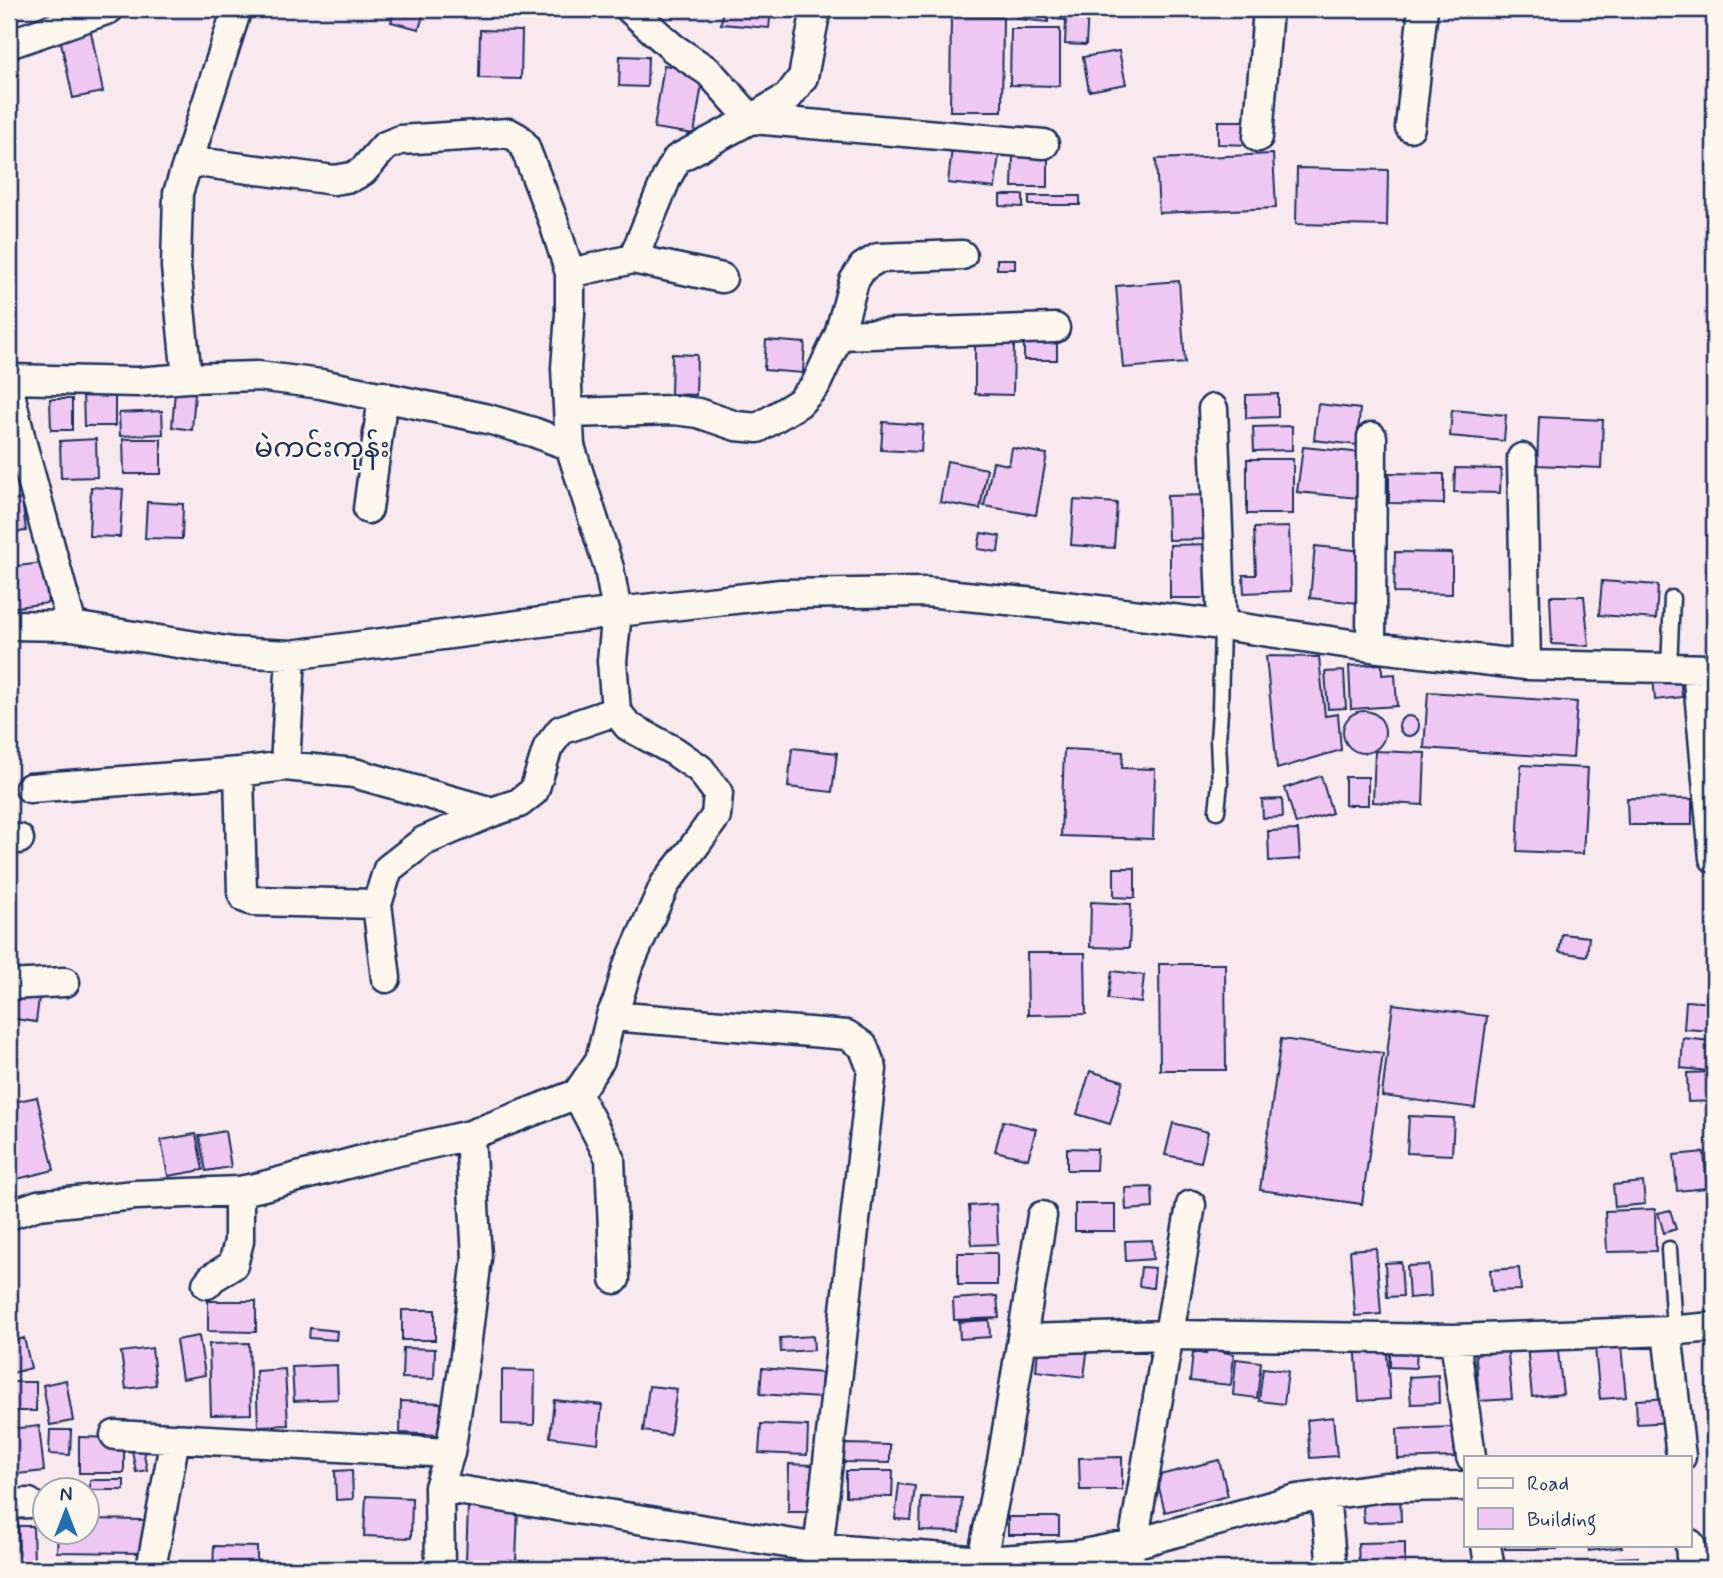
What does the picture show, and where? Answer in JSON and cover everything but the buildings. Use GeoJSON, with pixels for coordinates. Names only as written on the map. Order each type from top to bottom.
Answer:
{"type":"FeatureCollection","features":[{"type":"Feature","properties":{"kind":"street"},"geometry":{"type":"LineString","coordinates":[[9,44],[109,9]]}},
{"type":"Feature","properties":{"kind":"street"},"geometry":{"type":"LineString","coordinates":[[187,377],[176,267],[178,193],[237,9]]}},
{"type":"Feature","properties":{"kind":"street"},"geometry":{"type":"LineString","coordinates":[[630,9],[673,48],[709,72],[751,119],[1044,144]]}},
{"type":"Feature","properties":{"kind":"street"},"geometry":{"type":"LineString","coordinates":[[633,259],[677,159],[788,97],[803,77],[816,9]]}},
{"type":"Feature","properties":{"kind":"street"},"geometry":{"type":"LineString","coordinates":[[1258,137],[1269,9]]}},
{"type":"Feature","properties":{"kind":"street"},"geometry":{"type":"LineString","coordinates":[[1410,127],[1423,9]]}},
{"type":"Feature","properties":{"kind":"street"},"geometry":{"type":"LineString","coordinates":[[9,1215],[38,1205],[121,1196],[239,1191],[260,1187],[381,1154],[470,1135],[577,1094],[600,1060],[628,969],[665,884],[716,816],[718,793],[700,769],[674,751],[628,726],[616,710],[612,661],[617,612],[609,568],[570,446],[566,368],[570,273],[553,219],[524,145],[509,133],[400,140],[385,146],[363,171],[352,177],[334,180],[189,161]]}},
{"type":"Feature","properties":{"kind":"street"},"geometry":{"type":"LineString","coordinates":[[569,412],[698,412],[736,426],[758,428],[799,403],[815,386],[839,335],[854,281],[863,267],[878,258],[962,255]]}},
{"type":"Feature","properties":{"kind":"street"},"geometry":{"type":"LineString","coordinates":[[570,273],[633,259],[722,278]]}},
{"type":"Feature","properties":{"kind":"street"},"geometry":{"type":"LineString","coordinates":[[839,335],[1055,328]]}},
{"type":"Feature","properties":{"kind":"street"},"geometry":{"type":"LineString","coordinates":[[9,379],[138,383],[187,377],[258,376],[321,384],[488,419],[570,446]]}},
{"type":"Feature","properties":{"kind":"street"},"geometry":{"type":"LineString","coordinates":[[9,389],[72,626]]}},
{"type":"Feature","properties":{"kind":"street"},"geometry":{"type":"LineString","coordinates":[[368,509],[383,396]]}},
{"type":"Feature","properties":{"kind":"street"},"geometry":{"type":"LineString","coordinates":[[1213,409],[1222,625]]}},
{"type":"Feature","properties":{"kind":"street"},"geometry":{"type":"LineString","coordinates":[[1371,647],[1372,437]]}},
{"type":"Feature","properties":{"kind":"street"},"geometry":{"type":"LineString","coordinates":[[1522,458],[1526,665]]}},
{"type":"Feature","properties":{"kind":"street"},"geometry":{"type":"LineString","coordinates":[[9,625],[72,626],[233,652],[292,655],[617,612],[781,594],[926,592],[1222,625],[1371,647],[1526,665],[1705,669],[1714,858]]}},
{"type":"Feature","properties":{"kind":"street"},"geometry":{"type":"LineString","coordinates":[[285,766],[292,655]]}},
{"type":"Feature","properties":{"kind":"street"},"geometry":{"type":"LineString","coordinates":[[386,978],[377,904],[388,869],[424,841],[519,803],[534,791],[548,747],[561,730],[616,710]]}},
{"type":"Feature","properties":{"kind":"street"},"geometry":{"type":"LineString","coordinates":[[30,788],[285,766],[354,773],[492,812]]}},
{"type":"Feature","properties":{"kind":"street"},"geometry":{"type":"LineString","coordinates":[[239,772],[242,892],[245,898],[253,901],[377,904]]}},
{"type":"Feature","properties":{"kind":"street"},"geometry":{"type":"LineString","coordinates":[[9,985],[65,982]]}},
{"type":"Feature","properties":{"kind":"street"},"geometry":{"type":"LineString","coordinates":[[614,1008],[847,1035],[863,1046],[872,1069],[817,1558]]}},
{"type":"Feature","properties":{"kind":"street"},"geometry":{"type":"LineString","coordinates":[[577,1094],[610,1158],[615,1279]]}},
{"type":"Feature","properties":{"kind":"street"},"geometry":{"type":"LineString","coordinates":[[440,1569],[439,1487],[450,1452],[477,1258],[470,1135]]}},
{"type":"Feature","properties":{"kind":"street"},"geometry":{"type":"LineString","coordinates":[[207,1284],[233,1265],[239,1241],[239,1191]]}},
{"type":"Feature","properties":{"kind":"street"},"geometry":{"type":"LineString","coordinates":[[1129,1557],[1191,1205]]}},
{"type":"Feature","properties":{"kind":"street"},"geometry":{"type":"LineString","coordinates":[[981,1565],[1002,1461],[1042,1216]]}},
{"type":"Feature","properties":{"kind":"street"},"geometry":{"type":"LineString","coordinates":[[1023,1339],[1169,1335],[1455,1339],[1714,1327]]}},
{"type":"Feature","properties":{"kind":"street"},"geometry":{"type":"LineString","coordinates":[[1670,1330],[1681,1456]]}},
{"type":"Feature","properties":{"kind":"street"},"geometry":{"type":"LineString","coordinates":[[1455,1339],[1471,1456]]}},
{"type":"Feature","properties":{"kind":"street"},"geometry":{"type":"LineString","coordinates":[[115,1435],[450,1452]]}},
{"type":"Feature","properties":{"kind":"street"},"geometry":{"type":"LineString","coordinates":[[151,1569],[175,1438]]}},
{"type":"Feature","properties":{"kind":"street"},"geometry":{"type":"LineString","coordinates":[[439,1487],[817,1558],[981,1565],[1079,1555],[1129,1557],[1297,1499],[1385,1487],[1464,1486]]}},
{"type":"Feature","properties":{"kind":"street"},"geometry":{"type":"LineString","coordinates":[[1325,1495],[1332,1569]]}},
{"type":"Feature","properties":{"kind":"street"},"geometry":{"type":"LineString","coordinates":[[1486,1546],[1490,1569]]}},
{"type":"Feature","properties":{"kind":"street"},"geometry":{"type":"LineString","coordinates":[[1690,1546],[1692,1569]]}},
{"type":"Feature","properties":{"kind":"lane"},"geometry":{"type":"LineString","coordinates":[[1669,668],[1672,598]]}},
{"type":"Feature","properties":{"kind":"lane"},"geometry":{"type":"LineString","coordinates":[[1217,811],[1220,783],[1218,740],[1222,625]]}},
{"type":"Feature","properties":{"kind":"lane"},"geometry":{"type":"LineString","coordinates":[[1669,1249],[1670,1330]]}},
{"type":"Feature","properties":{"kind":"district","name":"မဲကင်းကုန်း"},"geometry":{"type":"Point","coordinates":[322,449]}}]}
